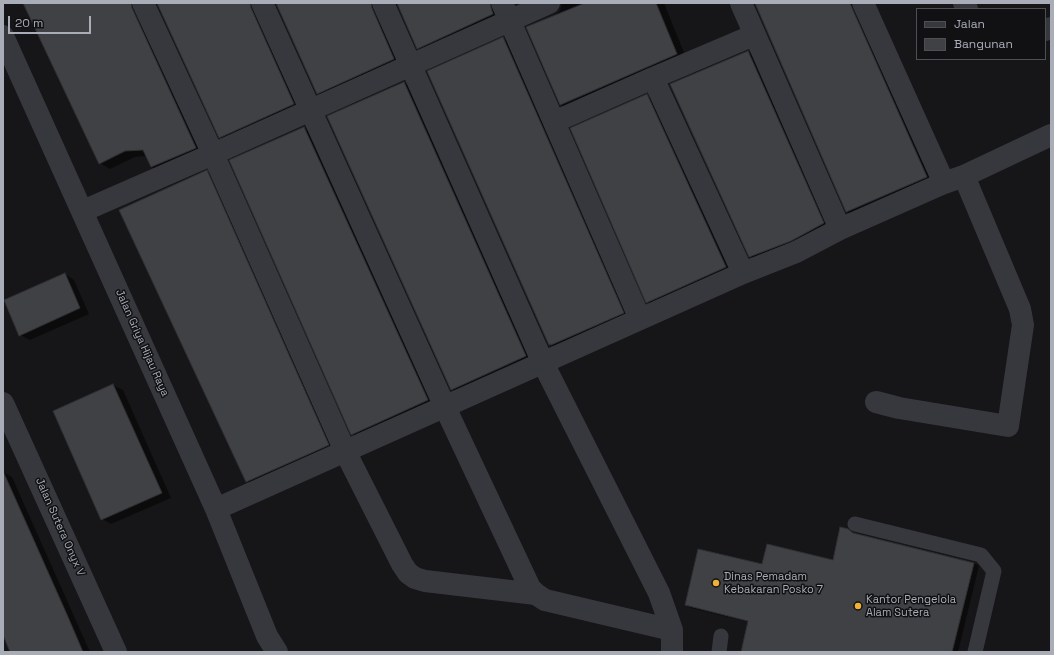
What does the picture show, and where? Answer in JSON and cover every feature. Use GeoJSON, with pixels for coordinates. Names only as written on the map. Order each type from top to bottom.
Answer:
{"type":"FeatureCollection","features":[{"type":"Feature","properties":{"kind":"street"},"geometry":{"type":"LineString","coordinates":[[143,3],[213,154],[345,451],[402,564],[408,573],[415,578],[425,581],[536,594]]}},
{"type":"Feature","properties":{"kind":"street"},"geometry":{"type":"LineString","coordinates":[[262,3],[445,407],[530,588],[545,600],[672,630]]}},
{"type":"Feature","properties":{"kind":"street"},"geometry":{"type":"LineString","coordinates":[[383,3],[543,363],[659,592],[672,630],[672,652]]}},
{"type":"Feature","properties":{"kind":"street"},"geometry":{"type":"LineString","coordinates":[[83,212],[411,65],[506,12],[549,3]]}},
{"type":"Feature","properties":{"kind":"street"},"geometry":{"type":"LineString","coordinates":[[740,3],[840,230]]}},
{"type":"Feature","properties":{"kind":"street"},"geometry":{"type":"LineString","coordinates":[[863,3],[944,183]]}},
{"type":"Feature","properties":{"kind":"street"},"geometry":{"type":"LineString","coordinates":[[506,12],[640,319]]}},
{"type":"Feature","properties":{"kind":"street"},"geometry":{"type":"LineString","coordinates":[[554,122],[754,35]]}},
{"type":"Feature","properties":{"kind":"street","name":"Jalan Griya Hijau Raya"},"geometry":{"type":"LineString","coordinates":[[3,36],[216,509],[267,636],[277,652]]}},
{"type":"Feature","properties":{"kind":"street"},"geometry":{"type":"LineString","coordinates":[[653,78],[743,273]]}},
{"type":"Feature","properties":{"kind":"street"},"geometry":{"type":"LineString","coordinates":[[216,509],[743,273],[796,252],[840,230],[944,183],[964,176],[1051,135]]}},
{"type":"Feature","properties":{"kind":"street"},"geometry":{"type":"LineString","coordinates":[[876,402],[899,408],[1008,426],[1023,325],[1020,309],[964,176]]}},
{"type":"Feature","properties":{"kind":"street","name":"Jalan Sutera Onyx V"},"geometry":{"type":"LineString","coordinates":[[3,403],[116,652]]}},
{"type":"Feature","properties":{"kind":"lane"},"geometry":{"type":"LineString","coordinates":[[855,524],[981,555],[994,571],[975,652]]}},
{"type":"Feature","properties":{"kind":"lane"},"geometry":{"type":"LineString","coordinates":[[719,652],[721,636]]}},
{"type":"Feature","properties":{"kind":"building"},"geometry":{"type":"Polygon","coordinates":[[[23,3],[131,3],[196,148],[151,167],[143,150],[125,151],[99,164],[23,3]]]}},
{"type":"Feature","properties":{"kind":"building"},"geometry":{"type":"Polygon","coordinates":[[[157,3],[250,3],[294,104],[219,138],[157,3]]]}},
{"type":"Feature","properties":{"kind":"building"},"geometry":{"type":"Polygon","coordinates":[[[276,3],[371,3],[394,59],[317,94],[276,3]]]}},
{"type":"Feature","properties":{"kind":"building"},"geometry":{"type":"Polygon","coordinates":[[[397,3],[490,3],[493,14],[417,49],[397,3]]]}},
{"type":"Feature","properties":{"kind":"building"},"geometry":{"type":"Polygon","coordinates":[[[585,3],[656,3],[677,54],[560,105],[526,27],[585,3]]]}},
{"type":"Feature","properties":{"kind":"building"},"geometry":{"type":"Polygon","coordinates":[[[755,3],[850,3],[927,177],[846,212],[755,3]]]}},
{"type":"Feature","properties":{"kind":"building"},"geometry":{"type":"Polygon","coordinates":[[[503,37],[624,313],[551,345],[549,345],[427,71],[503,37]]]}},
{"type":"Feature","properties":{"kind":"building"},"geometry":{"type":"Polygon","coordinates":[[[748,51],[824,223],[791,241],[749,257],[670,84],[748,51]]]}},
{"type":"Feature","properties":{"kind":"building"},"geometry":{"type":"Polygon","coordinates":[[[404,82],[526,356],[451,390],[327,116],[404,82]]]}},
{"type":"Feature","properties":{"kind":"building"},"geometry":{"type":"Polygon","coordinates":[[[647,94],[726,267],[646,303],[570,128],[647,94]]]}},
{"type":"Feature","properties":{"kind":"building"},"geometry":{"type":"Polygon","coordinates":[[[304,127],[428,400],[351,435],[229,160],[304,127]]]}},
{"type":"Feature","properties":{"kind":"building"},"geometry":{"type":"Polygon","coordinates":[[[207,170],[329,445],[246,482],[119,210],[207,170]]]}},
{"type":"Feature","properties":{"kind":"building"},"geometry":{"type":"Polygon","coordinates":[[[65,273],[80,308],[19,336],[4,300],[65,273]]]}},
{"type":"Feature","properties":{"kind":"building"},"geometry":{"type":"Polygon","coordinates":[[[113,384],[162,493],[101,520],[53,411],[113,384]]]}},
{"type":"Feature","properties":{"kind":"building"},"geometry":{"type":"Polygon","coordinates":[[[3,471],[83,652],[10,652],[3,635],[3,471]]]}},
{"type":"Feature","properties":{"kind":"building","name":"Kantor Pengelola Alam Sutera"},"geometry":{"type":"Polygon","coordinates":[[[840,527],[848,529],[853,533],[974,563],[952,652],[741,652],[748,621],[685,605],[698,549],[762,564],[767,544],[833,560],[840,527]]]}},
{"type":"Feature","properties":{"kind":"place","name":"Dinas Pemadam Kebakaran Posko 7"},"geometry":{"type":"Point","coordinates":[716,583]}},
{"type":"Feature","properties":{"kind":"place","name":"Kantor Pengelola Alam Sutera"},"geometry":{"type":"Point","coordinates":[858,606]}}]}
